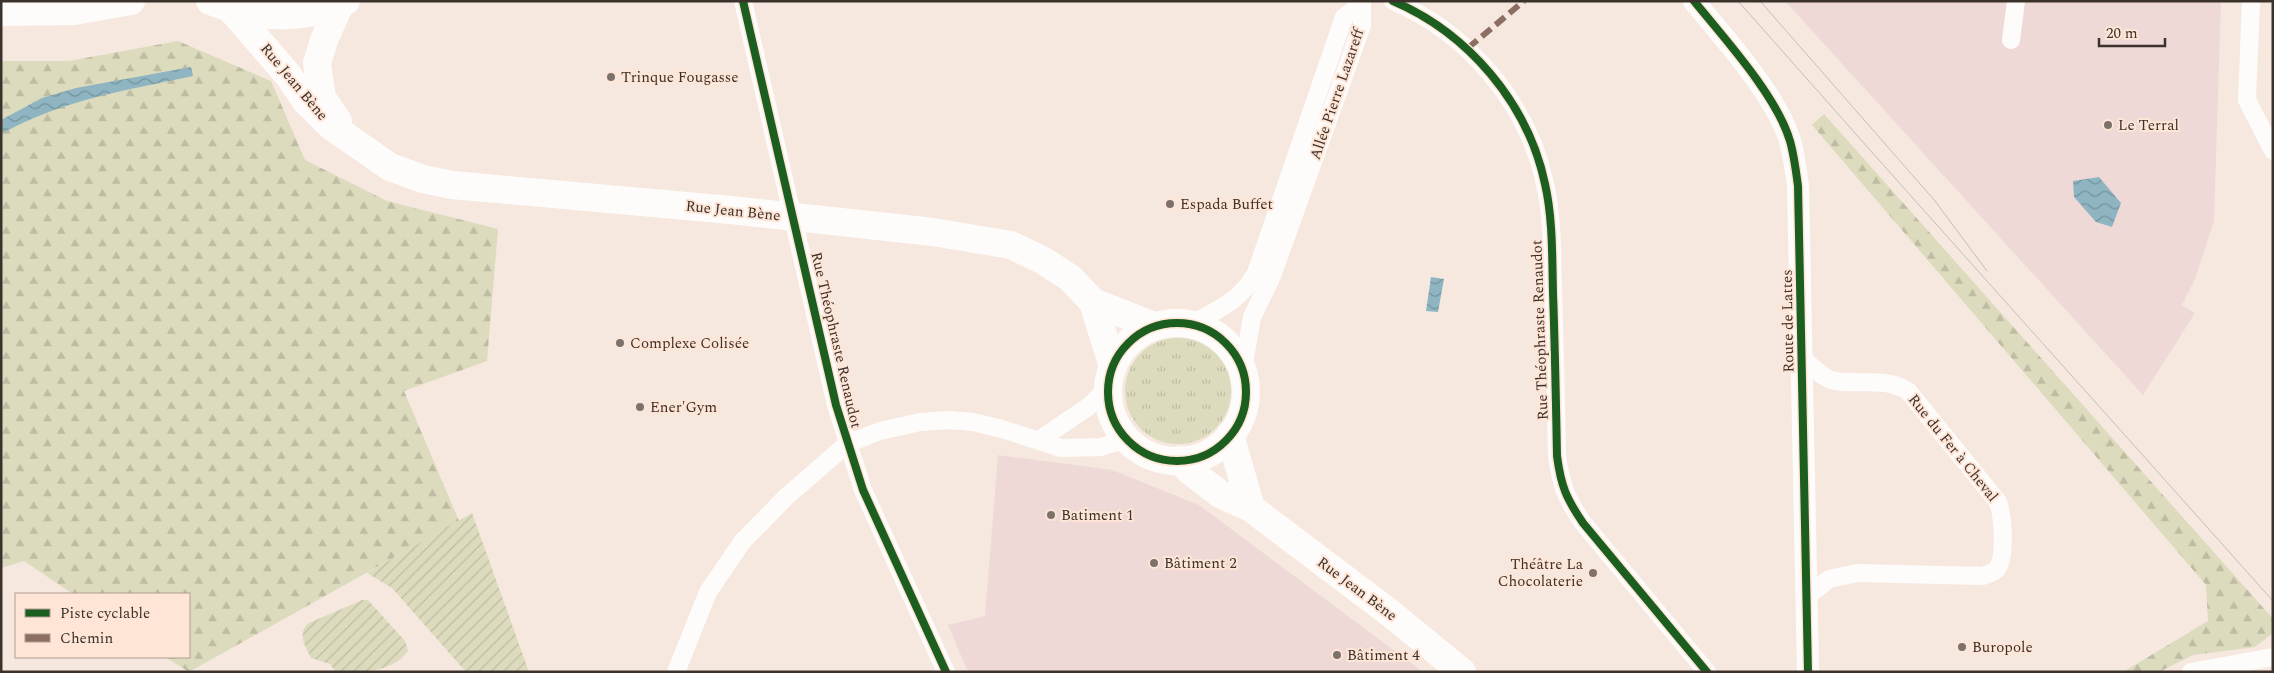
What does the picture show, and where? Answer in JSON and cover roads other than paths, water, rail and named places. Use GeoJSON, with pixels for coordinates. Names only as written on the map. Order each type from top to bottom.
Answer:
{"type":"FeatureCollection","features":[{"type":"Feature","properties":{"kind":"main road"},"geometry":{"type":"LineString","coordinates":[[1,12],[74,11],[132,1]]}},
{"type":"Feature","properties":{"kind":"main road"},"geometry":{"type":"LineString","coordinates":[[220,5],[267,16],[304,14],[343,3]]}},
{"type":"Feature","properties":{"kind":"main road","name":"Rue Jean Bène"},"geometry":{"type":"LineString","coordinates":[[343,3],[324,40],[317,64],[322,98],[362,149]]}},
{"type":"Feature","properties":{"kind":"main road","name":"Rue Jean Bène"},"geometry":{"type":"LineString","coordinates":[[220,5],[288,75],[305,100],[331,126],[362,149],[390,166],[422,179],[452,185],[730,210],[933,232],[1011,245],[1044,261],[1070,278],[1093,302],[1154,326]]}},
{"type":"Feature","properties":{"kind":"main road","name":"Rue Jean Bène"},"geometry":{"type":"LineString","coordinates":[[1093,302],[1111,377]]}},
{"type":"Feature","properties":{"kind":"main road"},"geometry":{"type":"LineString","coordinates":[[1179,322],[1191,324],[1213,332],[1231,348],[1242,369],[1246,386],[1245,404],[1240,420],[1223,444],[1203,456],[1180,460],[1165,460],[1151,455],[1127,439],[1113,415],[1109,401],[1111,377],[1120,354],[1129,342],[1154,326],[1179,322]]}},
{"type":"Feature","properties":{"kind":"main road"},"geometry":{"type":"LineString","coordinates":[[1230,435],[1251,508]]}},
{"type":"Feature","properties":{"kind":"main road","name":"Rue Jean Bène"},"geometry":{"type":"LineString","coordinates":[[1180,460],[1190,471],[1220,494],[1251,508],[1390,613],[1462,672]]}},
{"type":"Feature","properties":{"kind":"street","name":"Rue Théophraste Renaudot"},"geometry":{"type":"LineString","coordinates":[[743,1],[847,444],[863,490],[946,672]]}},
{"type":"Feature","properties":{"kind":"street","name":"Rue Théophraste Renaudot"},"geometry":{"type":"LineString","coordinates":[[1393,1],[1436,24],[1468,48],[1494,78],[1516,110],[1530,140],[1545,183],[1551,232],[1557,456],[1560,481],[1568,501],[1584,523],[1707,672]]}},
{"type":"Feature","properties":{"kind":"street","name":"Route de Lattes"},"geometry":{"type":"LineString","coordinates":[[1694,1],[1741,59],[1778,113],[1790,140],[1798,186],[1808,596],[1808,672]]}},
{"type":"Feature","properties":{"kind":"street"},"geometry":{"type":"LineString","coordinates":[[2011,40],[2016,1]]}},
{"type":"Feature","properties":{"kind":"street"},"geometry":{"type":"LineString","coordinates":[[2251,1],[2247,100],[2273,151]]}},
{"type":"Feature","properties":{"kind":"street","name":"Allée Pierre Lazareff"},"geometry":{"type":"LineString","coordinates":[[1242,369],[1252,316],[1272,276],[1278,233],[1344,17],[1365,2]]}},
{"type":"Feature","properties":{"kind":"street","name":"Allée Pierre Lazareff"},"geometry":{"type":"LineString","coordinates":[[1191,324],[1225,306],[1248,287],[1278,233]]}},
{"type":"Feature","properties":{"kind":"street","name":"Rue du Fer à Cheval"},"geometry":{"type":"LineString","coordinates":[[1803,359],[1824,376],[1834,381],[1897,384],[1908,391],[1998,502],[2002,512],[2002,560],[1996,571],[1983,576],[1857,573],[1829,579],[1808,596]]}},
{"type":"Feature","properties":{"kind":"street"},"geometry":{"type":"LineString","coordinates":[[1040,440],[1088,408],[1111,377]]}},
{"type":"Feature","properties":{"kind":"street"},"geometry":{"type":"LineString","coordinates":[[676,672],[708,592],[742,542],[786,497],[847,444],[920,422],[949,420],[972,422],[1040,440],[1061,448],[1101,447],[1127,439]]}},
{"type":"Feature","properties":{"kind":"street"},"geometry":{"type":"LineString","coordinates":[[2191,672],[2273,657]]}},
{"type":"Feature","properties":{"kind":"water"},"geometry":{"type":"Polygon","coordinates":[[[191,67],[193,76],[71,104],[48,112],[1,134],[1,120],[42,98],[76,88],[191,67]]]}},
{"type":"Feature","properties":{"kind":"water"},"geometry":{"type":"Polygon","coordinates":[[[2099,177],[2121,203],[2112,227],[2096,222],[2074,197],[2073,181],[2099,177]]]}},
{"type":"Feature","properties":{"kind":"water"},"geometry":{"type":"Polygon","coordinates":[[[1431,277],[1444,279],[1438,312],[1426,311],[1431,277]]]}},
{"type":"Feature","properties":{"kind":"tram line"},"geometry":{"type":"LineString","coordinates":[[1738,1],[2273,601]]}},
{"type":"Feature","properties":{"kind":"tram line"},"geometry":{"type":"LineString","coordinates":[[1760,1],[1935,201],[1987,271]]}},
{"type":"Feature","properties":{"kind":"place","name":"Trinque Fougasse"},"geometry":{"type":"Point","coordinates":[611,77]}},
{"type":"Feature","properties":{"kind":"place","name":"Le Terral"},"geometry":{"type":"Point","coordinates":[2108,125]}},
{"type":"Feature","properties":{"kind":"place","name":"Espada Buffet"},"geometry":{"type":"Point","coordinates":[1170,204]}},
{"type":"Feature","properties":{"kind":"place","name":"Complexe Colisée"},"geometry":{"type":"Point","coordinates":[620,343]}},
{"type":"Feature","properties":{"kind":"place","name":"Ener'Gym"},"geometry":{"type":"Point","coordinates":[640,407]}},
{"type":"Feature","properties":{"kind":"place","name":"Batiment 1"},"geometry":{"type":"Point","coordinates":[1051,515]}},
{"type":"Feature","properties":{"kind":"place","name":"Bâtiment 2"},"geometry":{"type":"Point","coordinates":[1154,563]}},
{"type":"Feature","properties":{"kind":"place","name":"Théâtre La Chocolaterie"},"geometry":{"type":"Point","coordinates":[1593,573]}},
{"type":"Feature","properties":{"kind":"place","name":"Buropole"},"geometry":{"type":"Point","coordinates":[1962,647]}},
{"type":"Feature","properties":{"kind":"place","name":"Bâtiment 4"},"geometry":{"type":"Point","coordinates":[1337,655]}}]}
